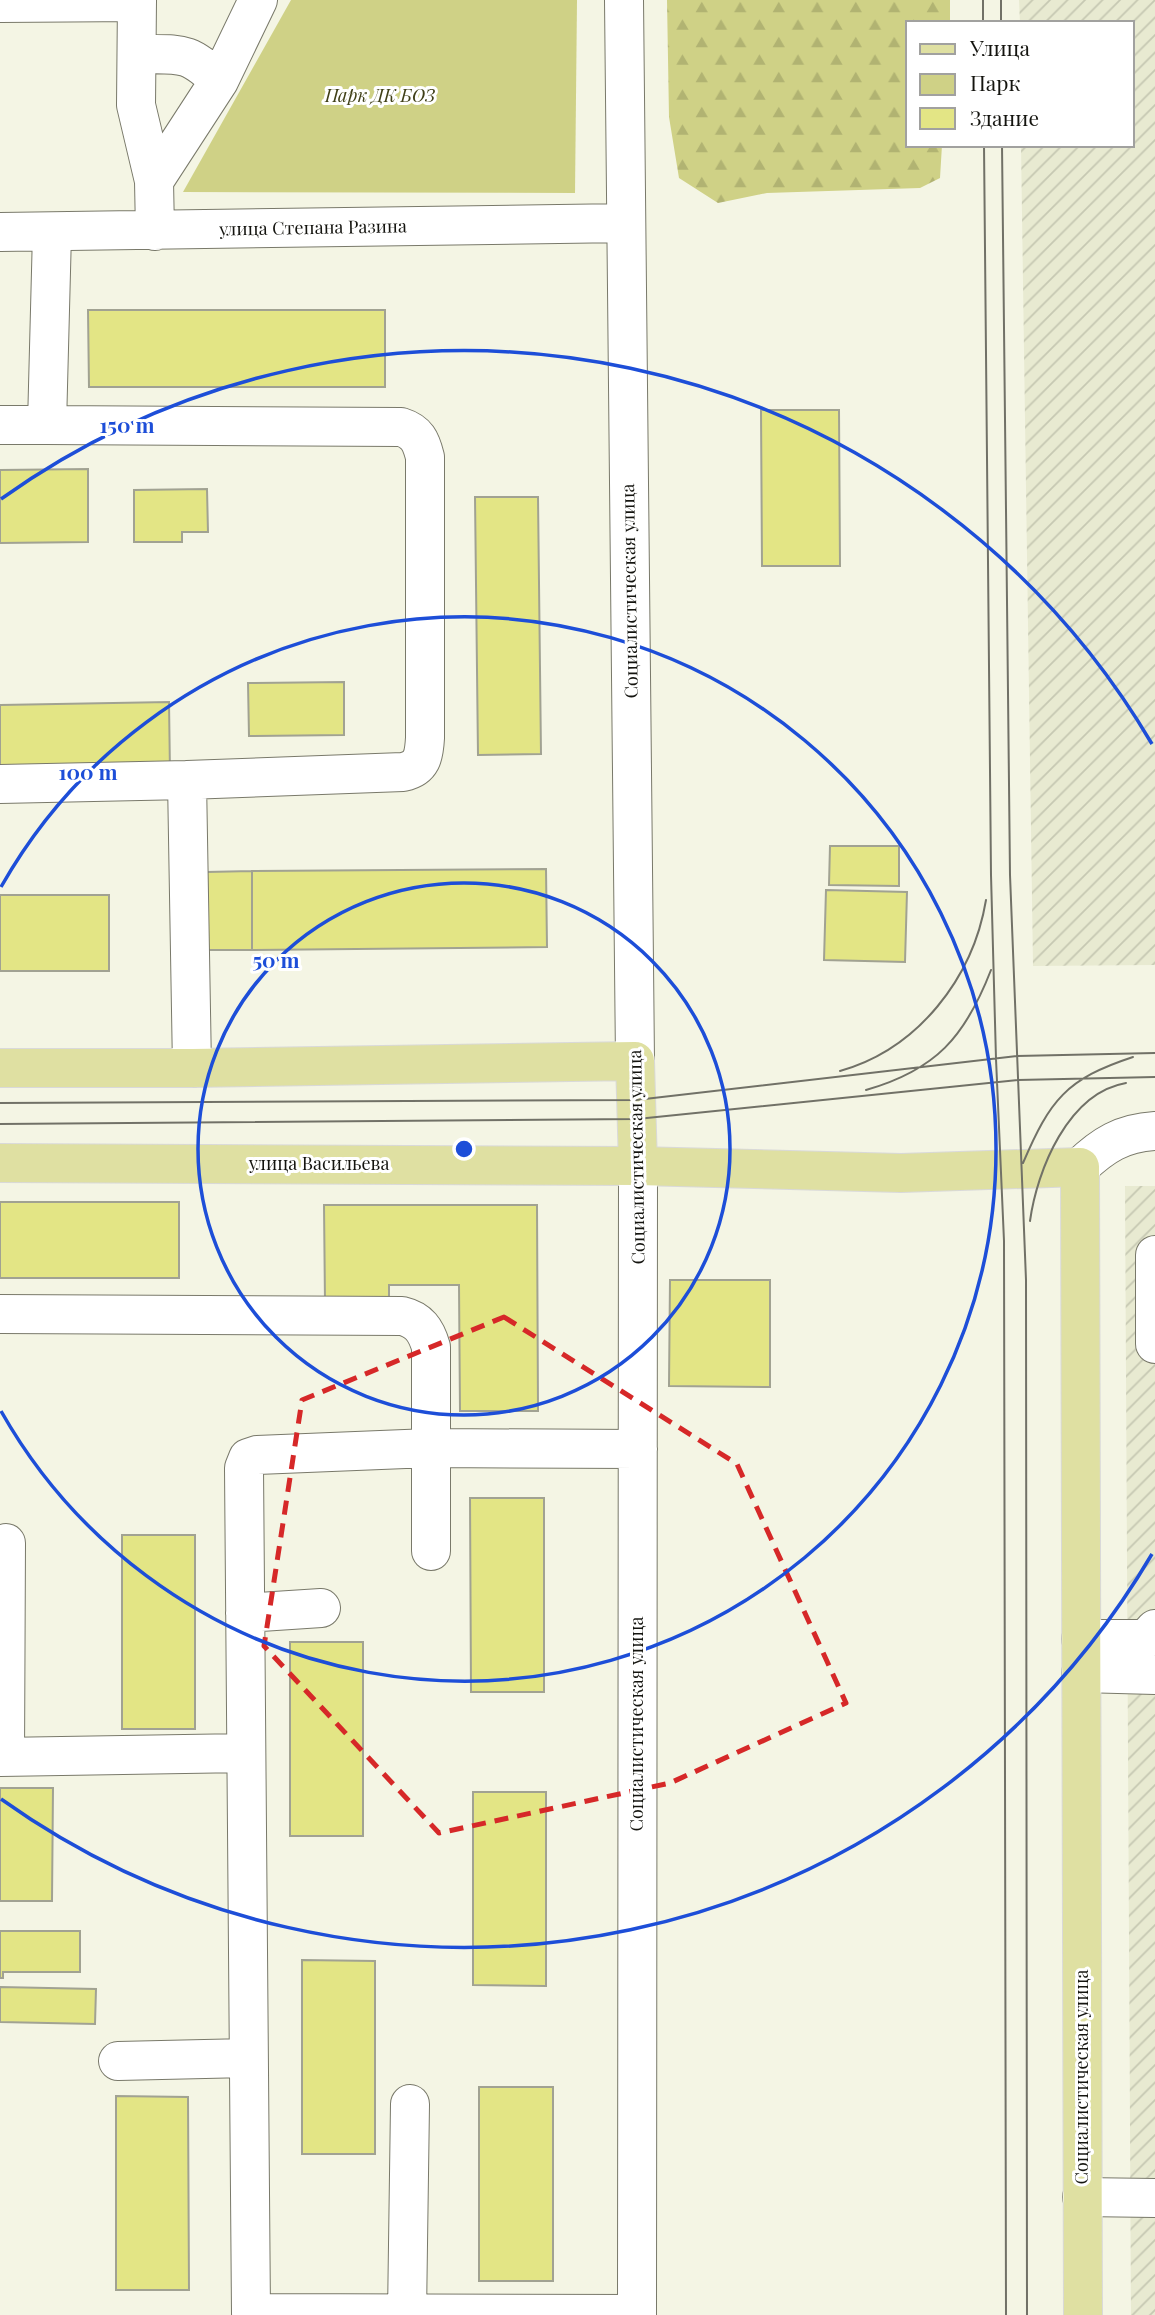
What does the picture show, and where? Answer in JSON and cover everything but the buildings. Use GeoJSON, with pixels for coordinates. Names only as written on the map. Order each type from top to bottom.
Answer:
{"type":"FeatureCollection","features":[{"type":"Feature","properties":{"kind":"main road"},"geometry":{"type":"LineString","coordinates":[[0,1068],[192,1068],[635,1061]]}},
{"type":"Feature","properties":{"kind":"main road","name":"Социалистическая улица"},"geometry":{"type":"LineString","coordinates":[[635,1061],[638,1166]]}},
{"type":"Feature","properties":{"kind":"main road","name":"улица Васильева"},"geometry":{"type":"LineString","coordinates":[[0,1163],[638,1166],[901,1173],[1080,1167]]}},
{"type":"Feature","properties":{"kind":"main road","name":"Социалистическая улица"},"geometry":{"type":"LineString","coordinates":[[1080,1167],[1083,2315]]}},
{"type":"Feature","properties":{"kind":"street"},"geometry":{"type":"LineString","coordinates":[[154,181],[219,81],[258,0]]}},
{"type":"Feature","properties":{"kind":"street","name":"Социалистическая улица"},"geometry":{"type":"LineString","coordinates":[[624,0],[635,1061]]}},
{"type":"Feature","properties":{"kind":"street"},"geometry":{"type":"LineString","coordinates":[[0,3],[137,1],[136,104],[154,181],[155,231]]}},
{"type":"Feature","properties":{"kind":"street"},"geometry":{"type":"LineString","coordinates":[[137,54],[176,54],[190,57],[200,62],[219,81]]}},
{"type":"Feature","properties":{"kind":"street","name":"улица Степана Разина"},"geometry":{"type":"LineString","coordinates":[[0,232],[626,223]]}},
{"type":"Feature","properties":{"kind":"street"},"geometry":{"type":"LineString","coordinates":[[47,425],[52,233]]}},
{"type":"Feature","properties":{"kind":"street"},"geometry":{"type":"LineString","coordinates":[[0,425],[401,427],[411,431],[422,445],[425,457],[425,738],[421,763],[413,770],[187,780],[0,783]]}},
{"type":"Feature","properties":{"kind":"street"},"geometry":{"type":"LineString","coordinates":[[187,780],[192,1068]]}},
{"type":"Feature","properties":{"kind":"street"},"geometry":{"type":"LineString","coordinates":[[1080,1167],[1102,1146],[1137,1132],[1155,1131]]}},
{"type":"Feature","properties":{"kind":"street","name":"Социалистическая улица"},"geometry":{"type":"LineString","coordinates":[[637,2315],[638,1166]]}},
{"type":"Feature","properties":{"kind":"street"},"geometry":{"type":"LineString","coordinates":[[1155,1255],[1155,1344]]}},
{"type":"Feature","properties":{"kind":"street"},"geometry":{"type":"LineString","coordinates":[[0,1314],[402,1316],[414,1319],[428,1336],[431,1347],[431,1551]]}},
{"type":"Feature","properties":{"kind":"street"},"geometry":{"type":"LineString","coordinates":[[637,2315],[250,2314],[244,1468],[248,1458],[257,1455],[430,1448],[638,1449]]}},
{"type":"Feature","properties":{"kind":"street"},"geometry":{"type":"LineString","coordinates":[[6,1543],[3,1757],[246,1753]]}},
{"type":"Feature","properties":{"kind":"street"},"geometry":{"type":"LineString","coordinates":[[245,1613],[321,1608]]}},
{"type":"Feature","properties":{"kind":"street"},"geometry":{"type":"LineString","coordinates":[[1081,1656],[1146,1639],[1155,1629]]}},
{"type":"Feature","properties":{"kind":"street"},"geometry":{"type":"LineString","coordinates":[[1081,1656],[1155,1675]]}},
{"type":"Feature","properties":{"kind":"street"},"geometry":{"type":"LineString","coordinates":[[118,2061],[248,2058]]}},
{"type":"Feature","properties":{"kind":"street"},"geometry":{"type":"LineString","coordinates":[[408,2314],[410,2104]]}},
{"type":"Feature","properties":{"kind":"street"},"geometry":{"type":"LineString","coordinates":[[1082,2197],[1155,2198]]}},
{"type":"Feature","properties":{"kind":"highlighted area"},"geometry":{"type":"Polygon","coordinates":[[[504,1317],[737,1464],[846,1703],[670,1783],[439,1833],[264,1646],[302,1400],[504,1317]]]}},
{"type":"Feature","properties":{"kind":"shaded area"},"geometry":{"type":"Polygon","coordinates":[[[1019,0],[1155,0],[1155,965],[1033,966],[1021,147],[1134,147],[1134,21],[1020,21],[1019,0]]]}},
{"type":"Feature","properties":{"kind":"shaded area"},"geometry":{"type":"Polygon","coordinates":[[[1125,1186],[1155,1186],[1155,2315],[1131,2315],[1125,1186]]]}},
{"type":"Feature","properties":{"kind":"green space","name":"Парк ДК БОЗ"},"geometry":{"type":"Polygon","coordinates":[[[291,0],[577,0],[575,193],[183,192],[291,0]]]}},
{"type":"Feature","properties":{"kind":"green space"},"geometry":{"type":"Polygon","coordinates":[[[667,0],[950,0],[950,21],[906,21],[906,147],[942,147],[940,178],[920,188],[767,193],[718,203],[679,178],[669,117],[667,0]]]}},
{"type":"Feature","properties":{"kind":"tram line"},"geometry":{"type":"LineString","coordinates":[[983,0],[983,21]]}},
{"type":"Feature","properties":{"kind":"tram line"},"geometry":{"type":"LineString","coordinates":[[1001,0],[1001,21]]}},
{"type":"Feature","properties":{"kind":"tram line"},"geometry":{"type":"LineString","coordinates":[[984,147],[991,875],[1004,1241],[1006,2315]]}},
{"type":"Feature","properties":{"kind":"tram line"},"geometry":{"type":"LineString","coordinates":[[1002,147],[1010,875],[1026,1280],[1027,2315]]}},
{"type":"Feature","properties":{"kind":"tram line"},"geometry":{"type":"LineString","coordinates":[[840,1071],[868,1061],[894,1046],[917,1028],[937,1007],[955,983],[969,957],[986,900]]}},
{"type":"Feature","properties":{"kind":"tram line"},"geometry":{"type":"LineString","coordinates":[[866,1090],[911,1072],[945,1048],[970,1014],[991,970]]}},
{"type":"Feature","properties":{"kind":"tram line"},"geometry":{"type":"LineString","coordinates":[[0,1103],[636,1100],[1017,1056],[1155,1053]]}},
{"type":"Feature","properties":{"kind":"tram line"},"geometry":{"type":"LineString","coordinates":[[1023,1163],[1042,1123],[1063,1095],[1091,1074],[1133,1057]]}},
{"type":"Feature","properties":{"kind":"tram line"},"geometry":{"type":"LineString","coordinates":[[0,1124],[637,1119],[1018,1080],[1155,1077]]}},
{"type":"Feature","properties":{"kind":"tram line"},"geometry":{"type":"LineString","coordinates":[[1030,1221],[1048,1158],[1072,1118],[1088,1102],[1106,1090],[1126,1083]]}}]}
